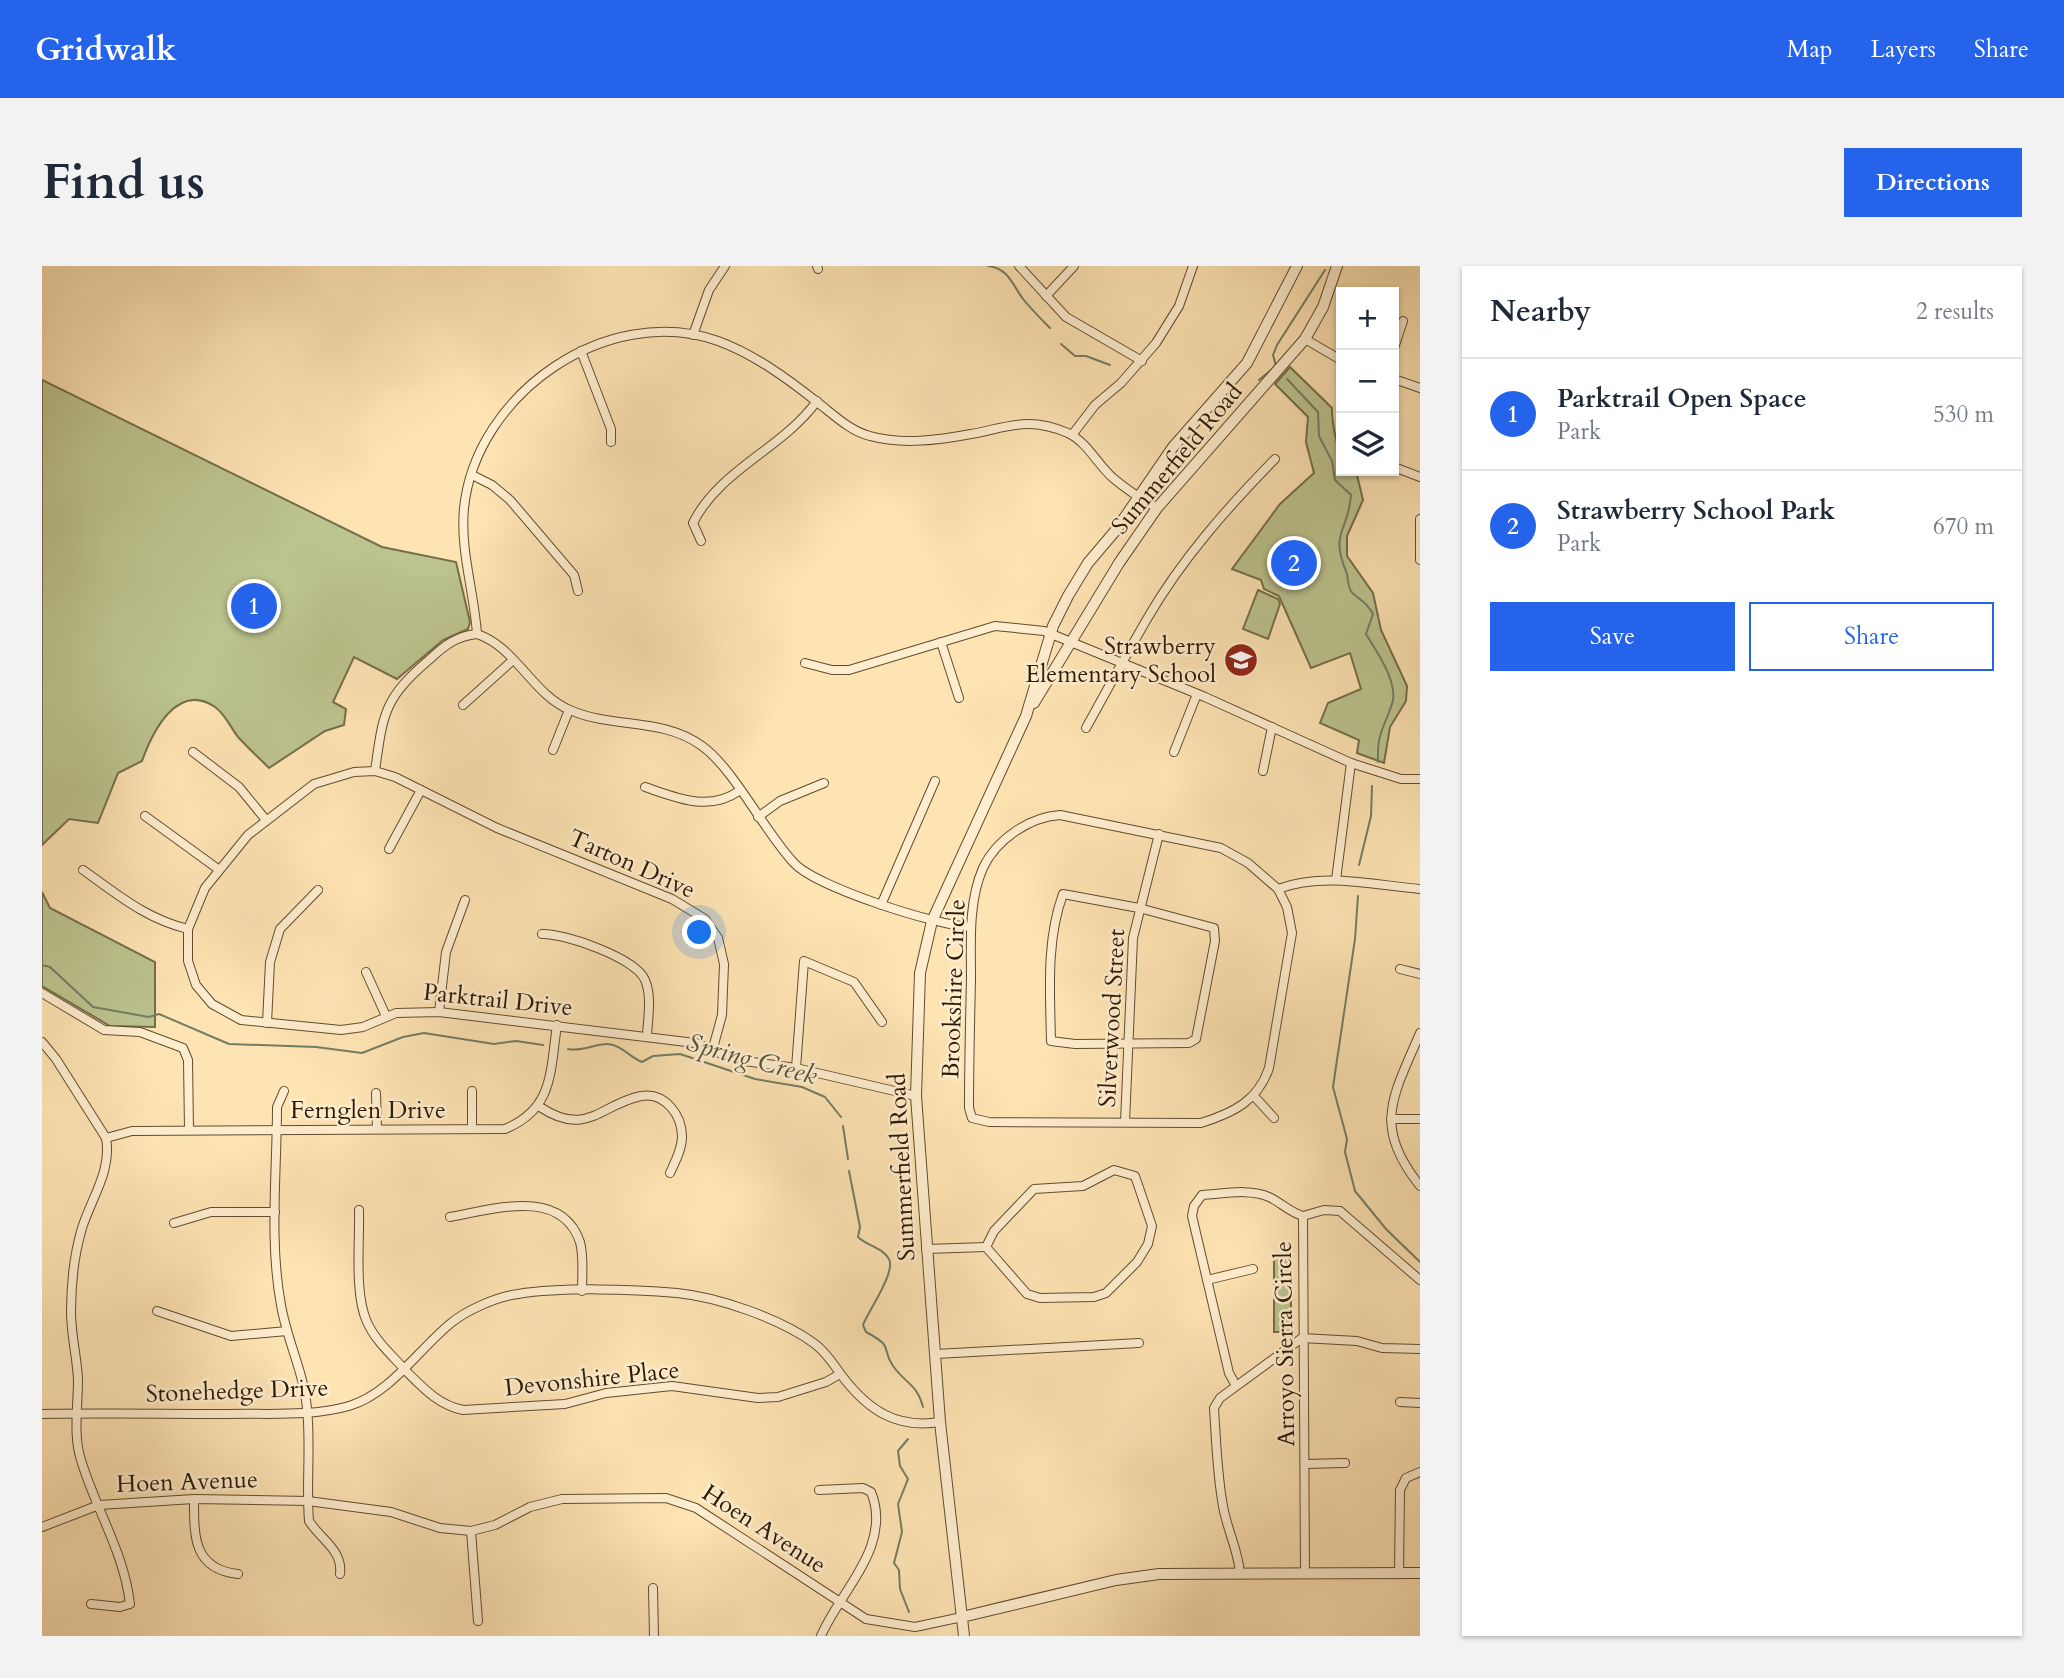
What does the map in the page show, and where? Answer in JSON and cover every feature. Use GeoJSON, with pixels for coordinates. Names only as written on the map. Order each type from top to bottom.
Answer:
{"type":"FeatureCollection","features":[{"type":"Feature","properties":{"kind":"street"},"geometry":{"type":"LineString","coordinates":[[693,335],[709,290],[725,266]]}},
{"type":"Feature","properties":{"kind":"street"},"geometry":{"type":"LineString","coordinates":[[1018,266],[1066,317],[1142,361]]}},
{"type":"Feature","properties":{"kind":"street"},"geometry":{"type":"LineString","coordinates":[[1046,296],[1074,266]]}},
{"type":"Feature","properties":{"kind":"street"},"geometry":{"type":"LineString","coordinates":[[1072,435],[1095,405],[1142,361],[1179,306],[1193,266]]}},
{"type":"Feature","properties":{"kind":"street","name":"Summerfield Road"},"geometry":{"type":"LineString","coordinates":[[1026,716],[1052,632],[1068,596],[1088,563],[1139,498],[1173,447],[1247,363],[1297,266]]}},
{"type":"Feature","properties":{"kind":"street","name":"Summerfield Road"},"geometry":{"type":"LineString","coordinates":[[964,1636],[940,1422],[916,1096],[920,973],[932,921],[1026,716],[1072,641],[1157,508],[1305,339],[1323,307],[1337,266]]}},
{"type":"Feature","properties":{"kind":"street"},"geometry":{"type":"LineString","coordinates":[[1399,333],[1403,321]]}},
{"type":"Feature","properties":{"kind":"street"},"geometry":{"type":"LineString","coordinates":[[477,634],[463,545],[464,505],[472,475],[488,439],[521,394],[557,363],[580,351],[627,337],[693,335],[719,341],[755,358],[854,429],[879,437],[940,439],[1025,422],[1072,435],[1111,477],[1157,508]]}},
{"type":"Feature","properties":{"kind":"street"},"geometry":{"type":"LineString","coordinates":[[1305,339],[1336,357]]}},
{"type":"Feature","properties":{"kind":"street"},"geometry":{"type":"LineString","coordinates":[[580,351],[611,429],[611,442]]}},
{"type":"Feature","properties":{"kind":"street"},"geometry":{"type":"LineString","coordinates":[[1399,381],[1420,388]]}},
{"type":"Feature","properties":{"kind":"street"},"geometry":{"type":"LineString","coordinates":[[701,541],[692,523],[705,501],[723,483],[801,424],[817,401]]}},
{"type":"Feature","properties":{"kind":"street"},"geometry":{"type":"LineString","coordinates":[[1086,728],[1173,579],[1212,528],[1275,459]]}},
{"type":"Feature","properties":{"kind":"street"},"geometry":{"type":"LineString","coordinates":[[1399,469],[1420,477]]}},
{"type":"Feature","properties":{"kind":"street"},"geometry":{"type":"LineString","coordinates":[[472,475],[492,485],[510,499],[574,575],[578,591]]}},
{"type":"Feature","properties":{"kind":"street"},"geometry":{"type":"LineString","coordinates":[[1420,519],[1420,560]]}},
{"type":"Feature","properties":{"kind":"street"},"geometry":{"type":"LineString","coordinates":[[805,663],[832,670],[849,670],[1003,625],[1052,632],[1351,763],[1402,779],[1420,779]]}},
{"type":"Feature","properties":{"kind":"street"},"geometry":{"type":"LineString","coordinates":[[375,771],[383,717],[398,688],[450,642],[477,634],[498,645],[542,693],[569,710],[590,717],[666,728],[691,739],[716,759],[758,817],[803,871],[881,905],[949,927],[971,927]]}},
{"type":"Feature","properties":{"kind":"street"},"geometry":{"type":"LineString","coordinates":[[941,642],[959,698]]}},
{"type":"Feature","properties":{"kind":"street"},"geometry":{"type":"LineString","coordinates":[[463,705],[512,661]]}},
{"type":"Feature","properties":{"kind":"street"},"geometry":{"type":"LineString","coordinates":[[1174,752],[1197,694]]}},
{"type":"Feature","properties":{"kind":"street"},"geometry":{"type":"LineString","coordinates":[[553,750],[569,710]]}},
{"type":"Feature","properties":{"kind":"street"},"geometry":{"type":"LineString","coordinates":[[1263,771],[1272,727]]}},
{"type":"Feature","properties":{"kind":"street"},"geometry":{"type":"LineString","coordinates":[[193,752],[239,787],[266,820]]}},
{"type":"Feature","properties":{"kind":"street"},"geometry":{"type":"LineString","coordinates":[[1336,880],[1351,763]]}},
{"type":"Feature","properties":{"kind":"street","name":"Tarton Drive"},"geometry":{"type":"LineString","coordinates":[[375,771],[421,790],[497,828],[672,898],[705,919],[718,938],[724,964],[722,1015],[713,1048]]}},
{"type":"Feature","properties":{"kind":"street","name":"Parktrail Drive"},"geometry":{"type":"LineString","coordinates":[[375,771],[329,777],[314,784],[266,820],[218,869],[197,902],[188,929],[188,961],[196,985],[204,996],[230,1016],[267,1023],[341,1030],[363,1027],[386,1016],[409,1010],[647,1035],[713,1048],[753,1063],[796,1068],[916,1096]]}},
{"type":"Feature","properties":{"kind":"street"},"geometry":{"type":"LineString","coordinates":[[881,905],[935,781]]}},
{"type":"Feature","properties":{"kind":"street"},"geometry":{"type":"LineString","coordinates":[[758,817],[780,801],[824,783]]}},
{"type":"Feature","properties":{"kind":"street"},"geometry":{"type":"LineString","coordinates":[[645,787],[694,802],[720,801],[739,791]]}},
{"type":"Feature","properties":{"kind":"street"},"geometry":{"type":"LineString","coordinates":[[389,849],[421,790]]}},
{"type":"Feature","properties":{"kind":"street","name":"Brookshire Circle"},"geometry":{"type":"LineString","coordinates":[[1059,815],[1221,848],[1248,863],[1278,889],[1287,907],[1292,933],[1269,1068],[1264,1084],[1254,1096],[1230,1114],[1202,1123],[989,1122],[972,1118],[969,1108],[971,927],[984,868],[1004,841],[1047,816],[1059,815]]}},
{"type":"Feature","properties":{"kind":"street"},"geometry":{"type":"LineString","coordinates":[[145,816],[218,869]]}},
{"type":"Feature","properties":{"kind":"street","name":"Silverwood Street"},"geometry":{"type":"LineString","coordinates":[[1125,1122],[1133,938],[1159,834]]}},
{"type":"Feature","properties":{"kind":"street"},"geometry":{"type":"LineString","coordinates":[[83,870],[139,911],[164,923],[188,929]]}},
{"type":"Feature","properties":{"kind":"street"},"geometry":{"type":"LineString","coordinates":[[1278,889],[1299,881],[1336,880],[1420,889]]}},
{"type":"Feature","properties":{"kind":"street"},"geometry":{"type":"LineString","coordinates":[[267,1023],[270,962],[280,929],[318,890]]}},
{"type":"Feature","properties":{"kind":"street"},"geometry":{"type":"LineString","coordinates":[[1063,894],[1139,908],[1214,928],[1215,941],[1196,1039],[1189,1043],[1128,1043],[1051,1041],[1049,975],[1055,916],[1063,894]]}},
{"type":"Feature","properties":{"kind":"street"},"geometry":{"type":"LineString","coordinates":[[439,1012],[446,951],[465,900]]}},
{"type":"Feature","properties":{"kind":"street"},"geometry":{"type":"LineString","coordinates":[[542,934],[558,933],[635,967],[647,983],[647,1035]]}},
{"type":"Feature","properties":{"kind":"street"},"geometry":{"type":"LineString","coordinates":[[796,1068],[803,961],[854,982],[882,1022]]}},
{"type":"Feature","properties":{"kind":"street"},"geometry":{"type":"LineString","coordinates":[[1400,969],[1420,974]]}},
{"type":"Feature","properties":{"kind":"street"},"geometry":{"type":"LineString","coordinates":[[366,972],[386,1016]]}},
{"type":"Feature","properties":{"kind":"street"},"geometry":{"type":"LineString","coordinates":[[43,995],[104,1030],[140,1032],[183,1048],[188,1060],[188,1130]]}},
{"type":"Feature","properties":{"kind":"street"},"geometry":{"type":"LineString","coordinates":[[557,1025],[547,1090],[540,1107],[555,1116],[585,1119],[640,1096],[659,1098],[676,1113],[682,1137],[670,1173]]}},
{"type":"Feature","properties":{"kind":"street"},"geometry":{"type":"LineString","coordinates":[[1420,1033],[1394,1094],[1391,1118],[1394,1146],[1420,1186]]}},
{"type":"Feature","properties":{"kind":"street"},"geometry":{"type":"LineString","coordinates":[[42,1042],[56,1059],[106,1138],[108,1160],[82,1230],[73,1277],[72,1330],[77,1364],[80,1460],[123,1562],[130,1604],[120,1607],[91,1604]]}},
{"type":"Feature","properties":{"kind":"street"},"geometry":{"type":"LineString","coordinates":[[284,1091],[277,1107],[275,1212],[278,1288],[287,1331],[302,1371],[308,1411],[309,1521],[318,1536],[338,1555],[342,1562],[341,1574]]}},
{"type":"Feature","properties":{"kind":"street"},"geometry":{"type":"LineString","coordinates":[[472,1091],[472,1129]]}},
{"type":"Feature","properties":{"kind":"street"},"geometry":{"type":"LineString","coordinates":[[376,1093],[377,1129]]}},
{"type":"Feature","properties":{"kind":"street"},"geometry":{"type":"LineString","coordinates":[[1254,1096],[1274,1118]]}},
{"type":"Feature","properties":{"kind":"street","name":"Fernglen Drive"},"geometry":{"type":"LineString","coordinates":[[106,1138],[132,1130],[505,1129],[519,1124],[540,1107]]}},
{"type":"Feature","properties":{"kind":"street"},"geometry":{"type":"LineString","coordinates":[[1391,1118],[1420,1119]]}},
{"type":"Feature","properties":{"kind":"street"},"geometry":{"type":"LineString","coordinates":[[1114,1170],[1135,1176],[1152,1226],[1148,1244],[1137,1262],[1106,1293],[1094,1297],[1040,1298],[1027,1294],[986,1247],[994,1231],[1034,1189],[1083,1186],[1114,1170]]}},
{"type":"Feature","properties":{"kind":"street"},"geometry":{"type":"LineString","coordinates":[[1235,1384],[1229,1373],[1192,1216],[1194,1206],[1202,1195],[1261,1195],[1303,1216]]}},
{"type":"Feature","properties":{"kind":"street"},"geometry":{"type":"LineString","coordinates":[[450,1217],[528,1204],[548,1208],[564,1219],[581,1245],[582,1291]]}},
{"type":"Feature","properties":{"kind":"street","name":"Devonshire Place"},"geometry":{"type":"LineString","coordinates":[[359,1210],[364,1315],[376,1338],[435,1398],[463,1410],[565,1404],[606,1393],[673,1386],[758,1398],[778,1397],[826,1382],[840,1374]]}},
{"type":"Feature","properties":{"kind":"street","name":"Arroyo Sierra Circle"},"geometry":{"type":"LineString","coordinates":[[1305,1573],[1303,1216],[1324,1210],[1340,1211],[1420,1280]]}},
{"type":"Feature","properties":{"kind":"street"},"geometry":{"type":"LineString","coordinates":[[174,1223],[211,1212],[275,1212]]}},
{"type":"Feature","properties":{"kind":"street"},"geometry":{"type":"LineString","coordinates":[[926,1249],[986,1247]]}},
{"type":"Feature","properties":{"kind":"street"},"geometry":{"type":"LineString","coordinates":[[1208,1280],[1253,1269]]}},
{"type":"Feature","properties":{"kind":"street","name":"Stonehedge Drive"},"geometry":{"type":"LineString","coordinates":[[42,1415],[323,1411],[361,1402],[404,1368],[452,1322],[472,1310],[516,1294],[582,1291],[678,1293],[746,1310],[795,1331],[813,1342],[826,1353],[840,1374],[875,1411],[921,1425],[940,1422]]}},
{"type":"Feature","properties":{"kind":"street"},"geometry":{"type":"LineString","coordinates":[[158,1311],[231,1336],[287,1331]]}},
{"type":"Feature","properties":{"kind":"street"},"geometry":{"type":"LineString","coordinates":[[1240,1573],[1238,1554],[1228,1534],[1222,1500],[1214,1408],[1220,1398],[1235,1384],[1303,1338],[1357,1341],[1382,1348],[1420,1349]]}},
{"type":"Feature","properties":{"kind":"street"},"geometry":{"type":"LineString","coordinates":[[936,1354],[1139,1343]]}},
{"type":"Feature","properties":{"kind":"street"},"geometry":{"type":"LineString","coordinates":[[1400,1402],[1420,1402]]}},
{"type":"Feature","properties":{"kind":"street"},"geometry":{"type":"LineString","coordinates":[[1306,1464],[1345,1463]]}},
{"type":"Feature","properties":{"kind":"street"},"geometry":{"type":"LineString","coordinates":[[1399,1573],[1400,1490],[1406,1478],[1420,1472]]}},
{"type":"Feature","properties":{"kind":"street"},"geometry":{"type":"LineString","coordinates":[[819,1490],[863,1488],[871,1492],[875,1501],[876,1525],[872,1544],[854,1581],[821,1636]]}},
{"type":"Feature","properties":{"kind":"street","name":"Hoen Avenue"},"geometry":{"type":"LineString","coordinates":[[42,1527],[99,1505],[194,1499],[307,1501],[391,1512],[440,1528],[471,1531],[495,1525],[530,1507],[562,1499],[620,1497],[679,1501],[695,1508],[866,1619],[905,1628],[1143,1576],[1420,1573]]}},
{"type":"Feature","properties":{"kind":"street"},"geometry":{"type":"LineString","coordinates":[[194,1499],[194,1536],[200,1551],[209,1563],[221,1572],[238,1574]]}},
{"type":"Feature","properties":{"kind":"street"},"geometry":{"type":"LineString","coordinates":[[471,1531],[478,1621]]}},
{"type":"Feature","properties":{"kind":"street"},"geometry":{"type":"LineString","coordinates":[[653,1588],[654,1636]]}},
{"type":"Feature","properties":{"kind":"green space"},"geometry":{"type":"Polygon","coordinates":[[[1290,367],[1332,408],[1336,440],[1336,476],[1357,476],[1363,500],[1347,536],[1347,556],[1373,593],[1381,630],[1407,686],[1406,701],[1390,727],[1384,763],[1357,753],[1359,740],[1320,723],[1328,703],[1361,689],[1350,653],[1311,668],[1279,596],[1264,589],[1261,580],[1232,569],[1280,504],[1314,473],[1306,442],[1308,417],[1275,384],[1290,367]]]}},
{"type":"Feature","properties":{"kind":"green space"},"geometry":{"type":"Polygon","coordinates":[[[42,380],[382,547],[456,562],[470,622],[468,629],[443,640],[397,679],[354,657],[333,702],[346,709],[344,725],[325,731],[269,768],[238,737],[215,707],[201,701],[178,705],[159,725],[142,761],[118,773],[98,823],[69,819],[42,845],[42,380]]]}},
{"type":"Feature","properties":{"kind":"green space"},"geometry":{"type":"Polygon","coordinates":[[[1258,590],[1278,599],[1280,604],[1268,639],[1243,629],[1258,590]]]}},
{"type":"Feature","properties":{"kind":"green space"},"geometry":{"type":"Polygon","coordinates":[[[42,892],[50,908],[155,962],[155,1027],[110,1026],[42,986],[42,892]]]}},
{"type":"Feature","properties":{"kind":"green space"},"geometry":{"type":"Polygon","coordinates":[[[1274,1256],[1291,1256],[1291,1332],[1274,1332],[1274,1256]]]}},
{"type":"Feature","properties":{"kind":"waterway"},"geometry":{"type":"LineString","coordinates":[[988,266],[1005,273],[1026,303],[1050,328]]}},
{"type":"Feature","properties":{"kind":"waterway"},"geometry":{"type":"LineString","coordinates":[[1259,380],[1276,366],[1273,355],[1277,345],[1325,270]]}},
{"type":"Feature","properties":{"kind":"waterway"},"geometry":{"type":"LineString","coordinates":[[1061,344],[1075,356],[1086,356],[1110,365]]}},
{"type":"Feature","properties":{"kind":"waterway"},"geometry":{"type":"LineString","coordinates":[[1287,379],[1318,412],[1319,436],[1332,461],[1335,480],[1351,495],[1340,540],[1342,560],[1351,591],[1373,614],[1366,634],[1390,677],[1393,696],[1380,738],[1378,762]]}},
{"type":"Feature","properties":{"kind":"waterway"},"geometry":{"type":"LineString","coordinates":[[1359,865],[1371,816],[1372,786]]}},
{"type":"Feature","properties":{"kind":"waterway"},"geometry":{"type":"LineString","coordinates":[[1358,896],[1355,939],[1333,1087],[1347,1139],[1345,1152],[1355,1191],[1386,1229],[1420,1262]]}},
{"type":"Feature","properties":{"kind":"waterway","name":"Spring Creek"},"geometry":{"type":"LineString","coordinates":[[42,965],[50,967],[93,1007],[149,1017],[159,1014],[229,1044],[316,1047],[362,1053],[403,1037],[424,1033],[494,1044],[516,1041],[543,1045]]}},
{"type":"Feature","properties":{"kind":"waterway","name":"Spring Creek"},"geometry":{"type":"LineString","coordinates":[[568,1049],[612,1045],[642,1062],[653,1056],[680,1054],[755,1079],[802,1087],[825,1097],[841,1117]]}},
{"type":"Feature","properties":{"kind":"waterway","name":"Spring Creek"},"geometry":{"type":"LineString","coordinates":[[843,1126],[848,1159]]}},
{"type":"Feature","properties":{"kind":"waterway","name":"Spring Creek"},"geometry":{"type":"LineString","coordinates":[[849,1171],[860,1227],[858,1237],[882,1252],[889,1259],[890,1265],[885,1282],[863,1325],[866,1332],[884,1345],[889,1360],[914,1389],[923,1407]]}},
{"type":"Feature","properties":{"kind":"waterway","name":"Spring Creek"},"geometry":{"type":"LineString","coordinates":[[908,1439],[898,1451],[900,1466],[908,1479],[898,1504],[902,1532],[894,1563],[899,1570],[900,1589],[909,1612]]}},
{"type":"Feature","properties":{"kind":"place","name":"Strawberry School Park"},"geometry":{"type":"Point","coordinates":[1294,563]}},
{"type":"Feature","properties":{"kind":"place","name":"Parktrail Open Space"},"geometry":{"type":"Point","coordinates":[254,606]}},
{"type":"Feature","properties":{"kind":"place","name":"Strawberry Elementary School"},"geometry":{"type":"Point","coordinates":[1241,660]}}]}
